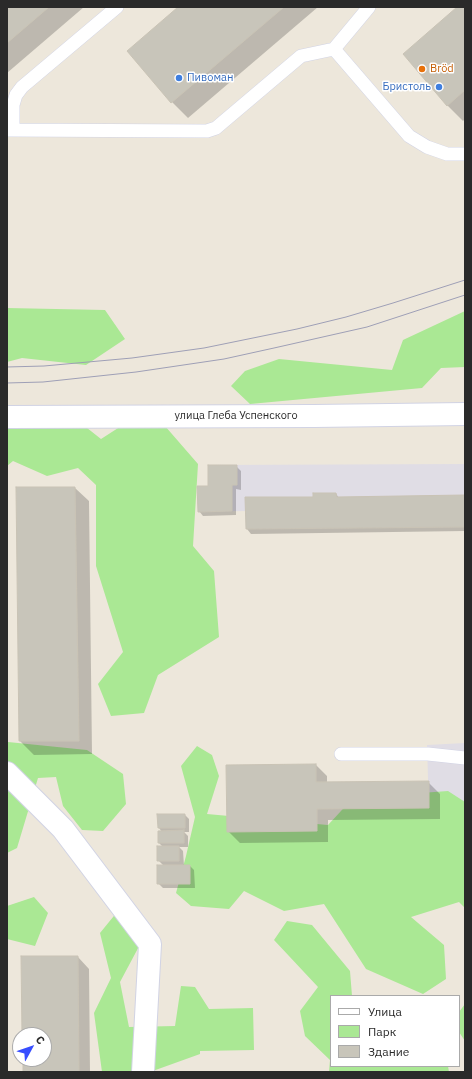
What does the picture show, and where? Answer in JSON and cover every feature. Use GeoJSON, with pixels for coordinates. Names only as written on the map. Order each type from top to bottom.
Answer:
{"type":"FeatureCollection","features":[{"type":"Feature","properties":{"kind":"street","name":"улица Глеба Успенского"},"geometry":{"type":"LineString","coordinates":[[7,416],[314,416],[465,414]]}},
{"type":"Feature","properties":{"kind":"street"},"geometry":{"type":"LineString","coordinates":[[7,773],[63,829],[150,944],[143,1072]]}},
{"type":"Feature","properties":{"kind":"lane"},"geometry":{"type":"LineString","coordinates":[[117,7],[22,87],[16,95],[13,105],[10,130],[207,132],[224,122],[302,56],[334,49],[369,7]]}},
{"type":"Feature","properties":{"kind":"lane"},"geometry":{"type":"LineString","coordinates":[[334,49],[409,136],[427,148],[447,154],[465,154]]}},
{"type":"Feature","properties":{"kind":"lane"},"geometry":{"type":"LineString","coordinates":[[341,754],[428,754],[465,758]]}},
{"type":"Feature","properties":{"kind":"shaded area"},"geometry":{"type":"Polygon","coordinates":[[[465,464],[465,527],[246,529],[245,511],[198,512],[197,486],[208,486],[208,465],[465,464]]]}},
{"type":"Feature","properties":{"kind":"shaded area"},"geometry":{"type":"Polygon","coordinates":[[[465,743],[465,843],[430,843],[427,745],[465,743]]]}},
{"type":"Feature","properties":{"kind":"green space"},"geometry":{"type":"Polygon","coordinates":[[[7,308],[105,310],[125,339],[86,365],[22,358],[7,362],[7,308]]]}},
{"type":"Feature","properties":{"kind":"green space"},"geometry":{"type":"Polygon","coordinates":[[[465,311],[465,367],[441,368],[422,388],[250,404],[231,386],[245,371],[279,359],[392,370],[403,340],[465,311]]]}},
{"type":"Feature","properties":{"kind":"green space"},"geometry":{"type":"Polygon","coordinates":[[[58,405],[101,439],[129,421],[165,426],[198,464],[193,546],[214,571],[219,637],[158,675],[144,713],[111,716],[98,684],[123,652],[96,566],[96,485],[78,468],[47,476],[13,461],[7,466],[7,411],[58,405]]]}},
{"type":"Feature","properties":{"kind":"green space"},"geometry":{"type":"Polygon","coordinates":[[[7,740],[8,742],[87,750],[123,774],[126,804],[103,831],[82,830],[63,806],[56,777],[38,778],[17,848],[7,853],[7,740]]]}},
{"type":"Feature","properties":{"kind":"green space"},"geometry":{"type":"Polygon","coordinates":[[[197,746],[212,755],[219,776],[207,814],[328,825],[353,798],[448,791],[465,802],[465,908],[459,902],[411,917],[444,945],[446,979],[423,994],[366,969],[324,904],[284,911],[244,891],[229,909],[191,906],[176,893],[195,817],[181,766],[197,746]]]}},
{"type":"Feature","properties":{"kind":"green space"},"geometry":{"type":"Polygon","coordinates":[[[34,897],[48,913],[35,946],[7,939],[7,906],[34,897]]]}},
{"type":"Feature","properties":{"kind":"green space"},"geometry":{"type":"Polygon","coordinates":[[[122,906],[144,937],[120,982],[129,1027],[175,1026],[181,986],[195,987],[209,1009],[253,1008],[254,1050],[200,1051],[200,1054],[150,1072],[102,1072],[94,1013],[111,978],[100,933],[122,906]]]}},
{"type":"Feature","properties":{"kind":"green space"},"geometry":{"type":"Polygon","coordinates":[[[287,921],[312,925],[350,971],[352,995],[330,995],[330,1060],[305,1036],[300,1011],[318,987],[274,940],[287,921]]]}},
{"type":"Feature","properties":{"kind":"green space"},"geometry":{"type":"Polygon","coordinates":[[[465,1004],[465,1041],[460,1034],[460,1011],[465,1004]]]}},
{"type":"Feature","properties":{"kind":"green space"},"geometry":{"type":"Polygon","coordinates":[[[330,1060],[330,1067],[448,1067],[449,1072],[329,1072],[330,1060]]]}},
{"type":"Feature","properties":{"kind":"building"},"geometry":{"type":"Polygon","coordinates":[[[7,7],[49,7],[7,43],[7,7]]]}},
{"type":"Feature","properties":{"kind":"building"},"geometry":{"type":"Polygon","coordinates":[[[178,7],[284,7],[171,103],[127,51],[178,7]]]}},
{"type":"Feature","properties":{"kind":"building"},"geometry":{"type":"Polygon","coordinates":[[[457,7],[465,7],[465,90],[447,106],[403,54],[457,7]]]}},
{"type":"Feature","properties":{"kind":"building"},"geometry":{"type":"Polygon","coordinates":[[[208,465],[237,465],[237,485],[232,485],[232,511],[198,512],[197,486],[208,486],[208,465]]]}},
{"type":"Feature","properties":{"kind":"building"},"geometry":{"type":"Polygon","coordinates":[[[16,487],[75,487],[79,741],[19,741],[16,487]]]}},
{"type":"Feature","properties":{"kind":"building"},"geometry":{"type":"Polygon","coordinates":[[[313,493],[336,493],[337,497],[465,495],[465,527],[246,529],[245,497],[313,497],[313,493]]]}},
{"type":"Feature","properties":{"kind":"building"},"geometry":{"type":"Polygon","coordinates":[[[316,764],[316,782],[429,781],[429,808],[317,809],[317,831],[227,832],[226,765],[316,764]]]}},
{"type":"Feature","properties":{"kind":"building"},"geometry":{"type":"Polygon","coordinates":[[[157,814],[185,814],[185,828],[158,828],[157,814]]]}},
{"type":"Feature","properties":{"kind":"building"},"geometry":{"type":"Polygon","coordinates":[[[184,830],[184,843],[158,843],[158,831],[184,830]]]}},
{"type":"Feature","properties":{"kind":"building"},"geometry":{"type":"Polygon","coordinates":[[[157,846],[179,846],[179,861],[157,861],[157,846]]]}},
{"type":"Feature","properties":{"kind":"building"},"geometry":{"type":"Polygon","coordinates":[[[157,865],[190,865],[190,884],[157,884],[157,865]]]}},
{"type":"Feature","properties":{"kind":"building"},"geometry":{"type":"Polygon","coordinates":[[[21,956],[78,956],[79,1072],[23,1072],[23,1067],[52,1067],[52,1027],[22,1027],[21,956]]]}},
{"type":"Feature","properties":{"kind":"tram line"},"geometry":{"type":"LineString","coordinates":[[7,367],[44,366],[132,358],[204,348],[297,329],[346,317],[465,280]]}},
{"type":"Feature","properties":{"kind":"tram line"},"geometry":{"type":"LineString","coordinates":[[7,383],[43,382],[136,372],[224,359],[367,327],[465,295]]}},
{"type":"Feature","properties":{"kind":"place","name":"Bröd"},"geometry":{"type":"Point","coordinates":[422,69]}},
{"type":"Feature","properties":{"kind":"place","name":"Пивоман"},"geometry":{"type":"Point","coordinates":[179,78]}},
{"type":"Feature","properties":{"kind":"place","name":"Бристоль"},"geometry":{"type":"Point","coordinates":[439,87]}}]}
